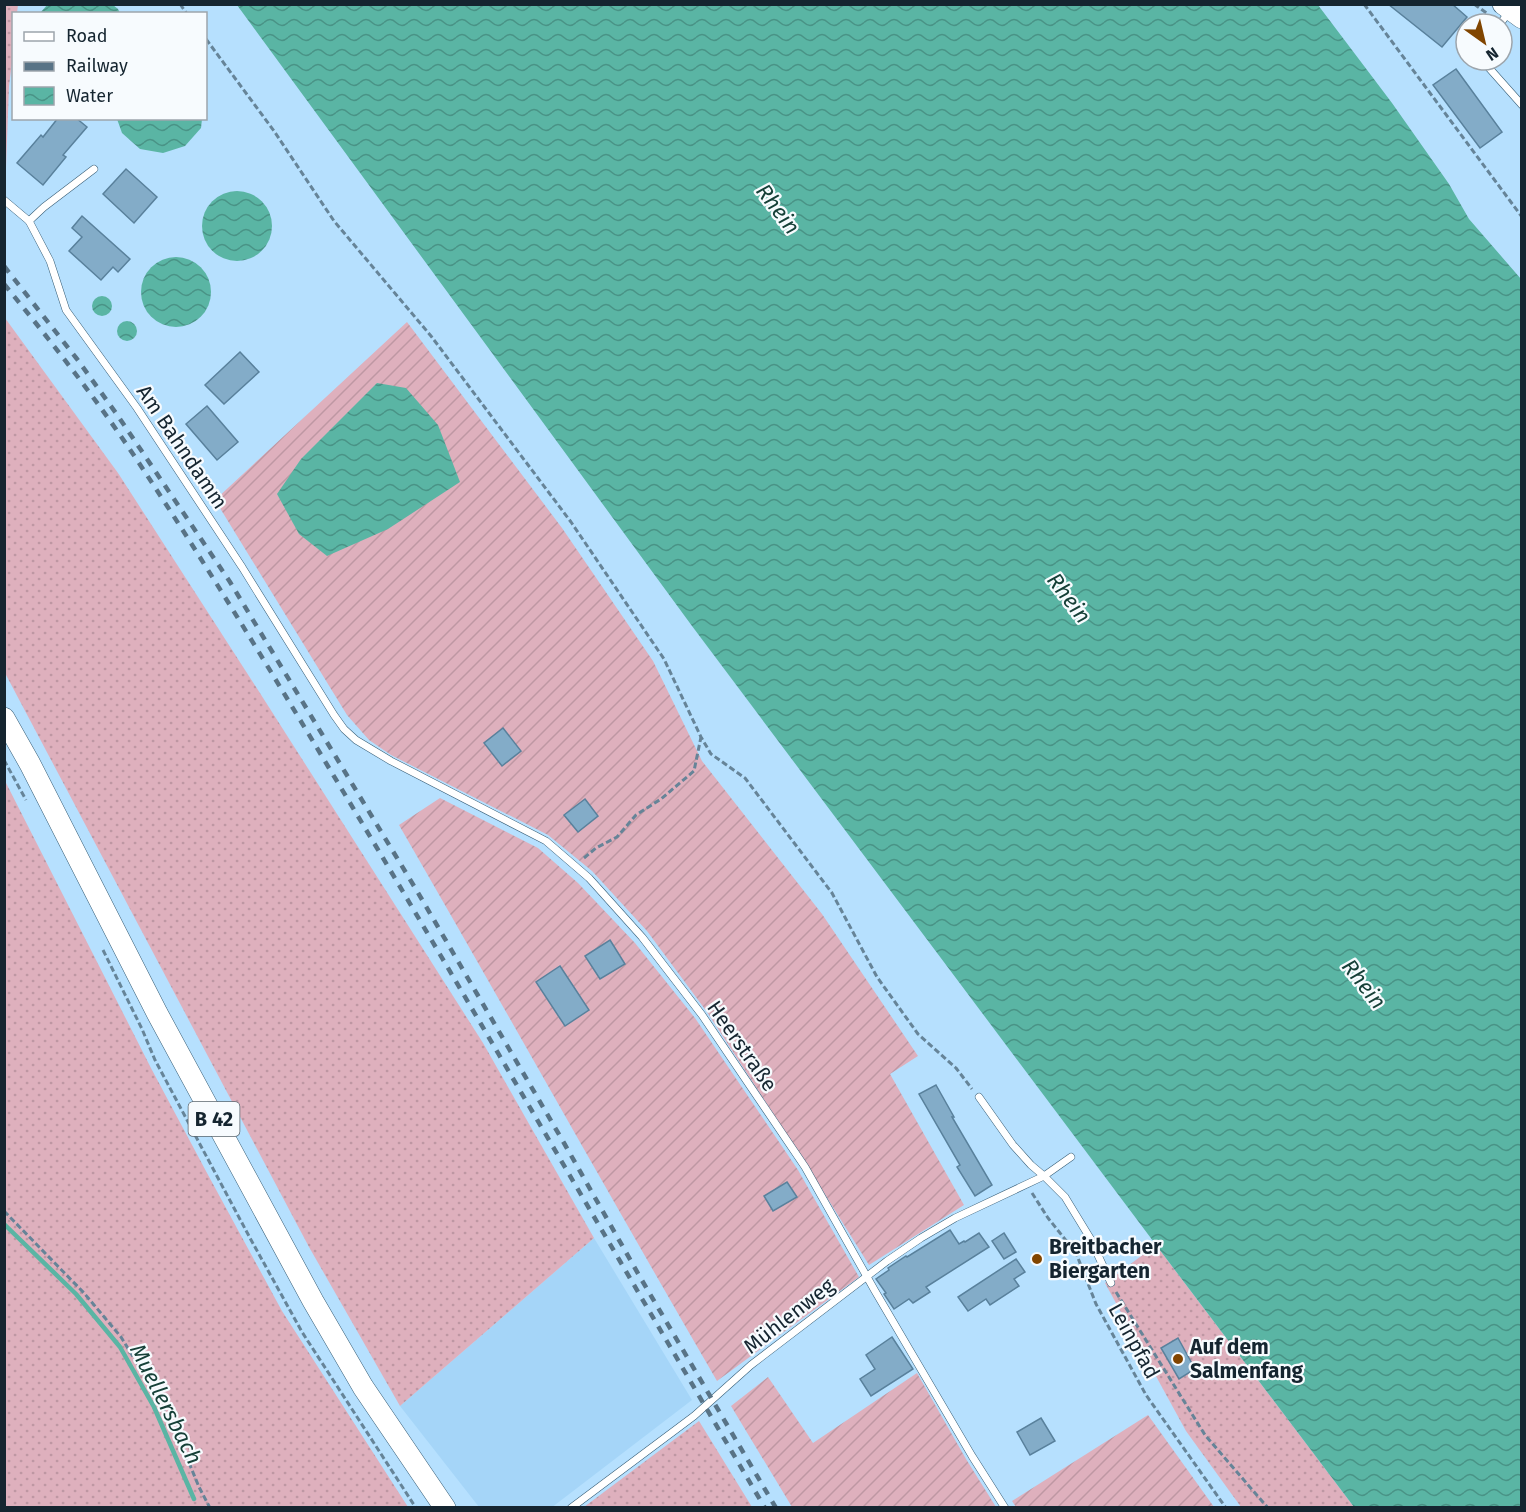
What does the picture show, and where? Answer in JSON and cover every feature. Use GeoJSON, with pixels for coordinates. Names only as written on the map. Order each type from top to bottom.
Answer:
{"type":"FeatureCollection","features":[{"type":"Feature","properties":{"kind":"main road","name":"B 42"},"geometry":{"type":"LineString","coordinates":[[4,718],[30,764],[157,1013],[313,1300],[363,1387],[445,1508]]}},
{"type":"Feature","properties":{"kind":"lane"},"geometry":{"type":"LineString","coordinates":[[1492,72],[1521,105]]}},
{"type":"Feature","properties":{"kind":"lane"},"geometry":{"type":"LineString","coordinates":[[29,221],[94,169]]}},
{"type":"Feature","properties":{"kind":"lane","name":"Am Bahndamm"},"geometry":{"type":"LineString","coordinates":[[4,200],[29,221],[50,261],[66,309],[137,408],[242,567],[334,715]]}},
{"type":"Feature","properties":{"kind":"lane","name":"Heerstraße"},"geometry":{"type":"LineString","coordinates":[[334,715],[356,740],[391,761],[546,841],[576,865],[642,937],[702,1015],[805,1167],[867,1277],[1005,1508]]}},
{"type":"Feature","properties":{"kind":"lane"},"geometry":{"type":"LineString","coordinates":[[979,1097],[1013,1145],[1065,1197],[1090,1238],[1111,1283]]}},
{"type":"Feature","properties":{"kind":"lane","name":"Mühlenweg"},"geometry":{"type":"LineString","coordinates":[[571,1508],[694,1416],[752,1365],[921,1238],[954,1218],[1044,1176],[1071,1157]]}},
{"type":"Feature","properties":{"kind":"path"},"geometry":{"type":"LineString","coordinates":[[1364,4],[1521,217]]}},
{"type":"Feature","properties":{"kind":"path"},"geometry":{"type":"LineString","coordinates":[[207,40],[274,132],[334,221],[430,336],[571,522],[664,659],[711,754],[745,778],[832,892],[878,977],[918,1034],[956,1068],[979,1097]]}},
{"type":"Feature","properties":{"kind":"path"},"geometry":{"type":"LineString","coordinates":[[576,865],[596,848],[617,837],[636,815],[661,799],[694,771],[701,737]]}},
{"type":"Feature","properties":{"kind":"path","name":"Leinpfad"},"geometry":{"type":"LineString","coordinates":[[1027,1184],[1048,1218],[1076,1253],[1096,1304],[1146,1395],[1226,1508]]}},
{"type":"Feature","properties":{"kind":"path"},"geometry":{"type":"LineString","coordinates":[[4,1211],[84,1293],[121,1337],[164,1409],[210,1508]]}},
{"type":"Feature","properties":{"kind":"path"},"geometry":{"type":"LineString","coordinates":[[1111,1283],[1205,1435],[1269,1508]]}},
{"type":"Feature","properties":{"kind":"shaded area"},"geometry":{"type":"Polygon","coordinates":[[[4,5],[18,5],[17,12],[12,12],[12,63],[6,168],[4,167],[4,5]]]}},
{"type":"Feature","properties":{"kind":"shaded area"},"geometry":{"type":"Polygon","coordinates":[[[5,318],[118,473],[258,690],[483,1043],[594,1238],[400,1406],[309,1247],[5,673],[5,318]]]}},
{"type":"Feature","properties":{"kind":"shaded area"},"geometry":{"type":"Polygon","coordinates":[[[407,322],[562,528],[653,661],[702,761],[822,914],[918,1056],[890,1074],[964,1205],[869,1265],[707,1012],[647,931],[592,871],[548,835],[391,755],[369,740],[347,715],[215,500],[407,322]]]}},
{"type":"Feature","properties":{"kind":"shaded area"},"geometry":{"type":"Polygon","coordinates":[[[4,779],[152,1070],[282,1311],[408,1507],[5,1507],[4,779]]]}},
{"type":"Feature","properties":{"kind":"shaded area"},"geometry":{"type":"Polygon","coordinates":[[[440,798],[538,848],[578,883],[635,943],[695,1018],[798,1170],[859,1277],[717,1381],[399,825],[440,798]]]}},
{"type":"Feature","properties":{"kind":"shaded area"},"geometry":{"type":"Polygon","coordinates":[[[594,1238],[692,1400],[551,1508],[479,1507],[400,1406],[594,1238]]]}},
{"type":"Feature","properties":{"kind":"shaded area"},"geometry":{"type":"Polygon","coordinates":[[[1156,1245],[1354,1507],[1241,1507],[1186,1431],[1105,1283],[1156,1245]]]}},
{"type":"Feature","properties":{"kind":"shaded area"},"geometry":{"type":"Polygon","coordinates":[[[917,1373],[996,1507],[792,1507],[731,1406],[768,1377],[813,1443],[917,1373]]]}},
{"type":"Feature","properties":{"kind":"shaded area"},"geometry":{"type":"Polygon","coordinates":[[[1148,1415],[1214,1507],[1016,1507],[1012,1501],[1148,1415]]]}},
{"type":"Feature","properties":{"kind":"shaded area"},"geometry":{"type":"Polygon","coordinates":[[[699,1421],[752,1507],[584,1507],[699,1421]]]}},
{"type":"Feature","properties":{"kind":"water"},"geometry":{"type":"Polygon","coordinates":[[[48,4],[113,5],[120,12],[41,12],[48,4]]]}},
{"type":"Feature","properties":{"kind":"water","name":"Rhein"},"geometry":{"type":"Polygon","coordinates":[[[237,5],[1318,5],[1392,103],[1449,184],[1469,219],[1521,279],[1521,1507],[1354,1507],[692,626],[237,5]]]}},
{"type":"Feature","properties":{"kind":"water"},"geometry":{"type":"Polygon","coordinates":[[[118,120],[202,120],[201,128],[185,146],[163,153],[140,149],[122,133],[118,120]]]}},
{"type":"Feature","properties":{"kind":"water"},"geometry":{"type":"Polygon","coordinates":[[[244,191],[257,197],[266,206],[270,212],[272,226],[270,240],[262,251],[251,259],[230,261],[212,251],[204,240],[202,219],[212,201],[223,193],[244,191]]]}},
{"type":"Feature","properties":{"kind":"water"},"geometry":{"type":"Polygon","coordinates":[[[169,257],[183,257],[196,263],[205,272],[211,285],[209,305],[201,317],[183,327],[169,327],[156,321],[147,312],[141,299],[141,285],[147,272],[156,263],[169,257]]]}},
{"type":"Feature","properties":{"kind":"water"},"geometry":{"type":"Polygon","coordinates":[[[102,296],[109,299],[112,306],[109,313],[102,316],[95,313],[92,306],[95,299],[102,296]]]}},
{"type":"Feature","properties":{"kind":"water"},"geometry":{"type":"Polygon","coordinates":[[[127,321],[134,324],[137,331],[134,338],[127,341],[120,338],[117,331],[120,324],[127,321]]]}},
{"type":"Feature","properties":{"kind":"water"},"geometry":{"type":"Polygon","coordinates":[[[377,383],[406,388],[438,425],[460,482],[388,529],[327,556],[299,534],[277,494],[301,459],[377,383]]]}},
{"type":"Feature","properties":{"kind":"building"},"geometry":{"type":"Polygon","coordinates":[[[1388,4],[1452,4],[1461,12],[1454,12],[1454,33],[1442,47],[1388,4]]]}},
{"type":"Feature","properties":{"kind":"building"},"geometry":{"type":"Polygon","coordinates":[[[1454,70],[1458,72],[1502,132],[1480,148],[1433,85],[1454,70]]]}},
{"type":"Feature","properties":{"kind":"building"},"geometry":{"type":"Polygon","coordinates":[[[56,120],[78,120],[87,127],[63,155],[66,157],[43,185],[17,163],[41,135],[43,137],[56,120]]]}},
{"type":"Feature","properties":{"kind":"building"},"geometry":{"type":"Polygon","coordinates":[[[126,169],[157,197],[134,223],[103,194],[126,169]]]}},
{"type":"Feature","properties":{"kind":"building"},"geometry":{"type":"Polygon","coordinates":[[[82,216],[130,259],[118,272],[113,267],[101,280],[69,251],[82,237],[72,228],[82,216]]]}},
{"type":"Feature","properties":{"kind":"building"},"geometry":{"type":"Polygon","coordinates":[[[240,352],[259,372],[224,404],[205,385],[240,352]]]}},
{"type":"Feature","properties":{"kind":"building"},"geometry":{"type":"Polygon","coordinates":[[[207,406],[238,442],[217,460],[186,424],[207,406]]]}},
{"type":"Feature","properties":{"kind":"building"},"geometry":{"type":"Polygon","coordinates":[[[503,728],[521,751],[502,766],[484,743],[503,728]]]}},
{"type":"Feature","properties":{"kind":"building"},"geometry":{"type":"Polygon","coordinates":[[[585,799],[598,816],[578,832],[564,815],[585,799]]]}},
{"type":"Feature","properties":{"kind":"building"},"geometry":{"type":"Polygon","coordinates":[[[610,940],[625,964],[600,979],[585,956],[610,940]]]}},
{"type":"Feature","properties":{"kind":"building"},"geometry":{"type":"Polygon","coordinates":[[[560,966],[589,1010],[565,1026],[536,982],[560,966]]]}},
{"type":"Feature","properties":{"kind":"building"},"geometry":{"type":"Polygon","coordinates":[[[936,1085],[992,1185],[975,1196],[957,1167],[960,1165],[919,1094],[936,1085]]]}},
{"type":"Feature","properties":{"kind":"building"},"geometry":{"type":"Polygon","coordinates":[[[787,1182],[797,1197],[773,1211],[764,1196],[787,1182]]]}},
{"type":"Feature","properties":{"kind":"building"},"geometry":{"type":"Polygon","coordinates":[[[950,1230],[959,1244],[979,1233],[989,1247],[926,1287],[930,1292],[913,1303],[909,1299],[894,1309],[876,1279],[906,1256],[950,1230]]]}},
{"type":"Feature","properties":{"kind":"building"},"geometry":{"type":"Polygon","coordinates":[[[1004,1233],[1016,1252],[1004,1259],[992,1241],[1004,1233]]]}},
{"type":"Feature","properties":{"kind":"building"},"geometry":{"type":"Polygon","coordinates":[[[1016,1259],[1025,1272],[1014,1279],[1019,1286],[990,1305],[986,1299],[968,1311],[958,1297],[1016,1259]]]}},
{"type":"Feature","properties":{"kind":"building"},"geometry":{"type":"Polygon","coordinates":[[[892,1337],[913,1369],[871,1396],[860,1379],[875,1369],[866,1355],[892,1337]]]}},
{"type":"Feature","properties":{"kind":"building","name":"Auf dem Salmenfang"},"geometry":{"type":"Polygon","coordinates":[[[1178,1338],[1195,1369],[1179,1379],[1161,1348],[1178,1338]]]}},
{"type":"Feature","properties":{"kind":"building"},"geometry":{"type":"Polygon","coordinates":[[[1041,1418],[1055,1441],[1030,1455],[1017,1432],[1041,1418]]]}},
{"type":"Feature","properties":{"kind":"waterway","name":"Muellersbach"},"geometry":{"type":"LineString","coordinates":[[4,1224],[76,1294],[120,1347],[154,1407],[194,1499]]}},
{"type":"Feature","properties":{"kind":"railway"},"geometry":{"type":"LineString","coordinates":[[4,266],[77,359],[118,416],[230,582],[417,891],[776,1508]]}},
{"type":"Feature","properties":{"kind":"railway"},"geometry":{"type":"LineString","coordinates":[[4,284],[72,369],[120,435],[230,606],[383,858],[765,1508]]}},
{"type":"Feature","properties":{"kind":"place","name":"Breitbacher Biergarten"},"geometry":{"type":"Point","coordinates":[1037,1259]}},
{"type":"Feature","properties":{"kind":"place","name":"Auf dem Salmenfang"},"geometry":{"type":"Point","coordinates":[1178,1359]}}]}
